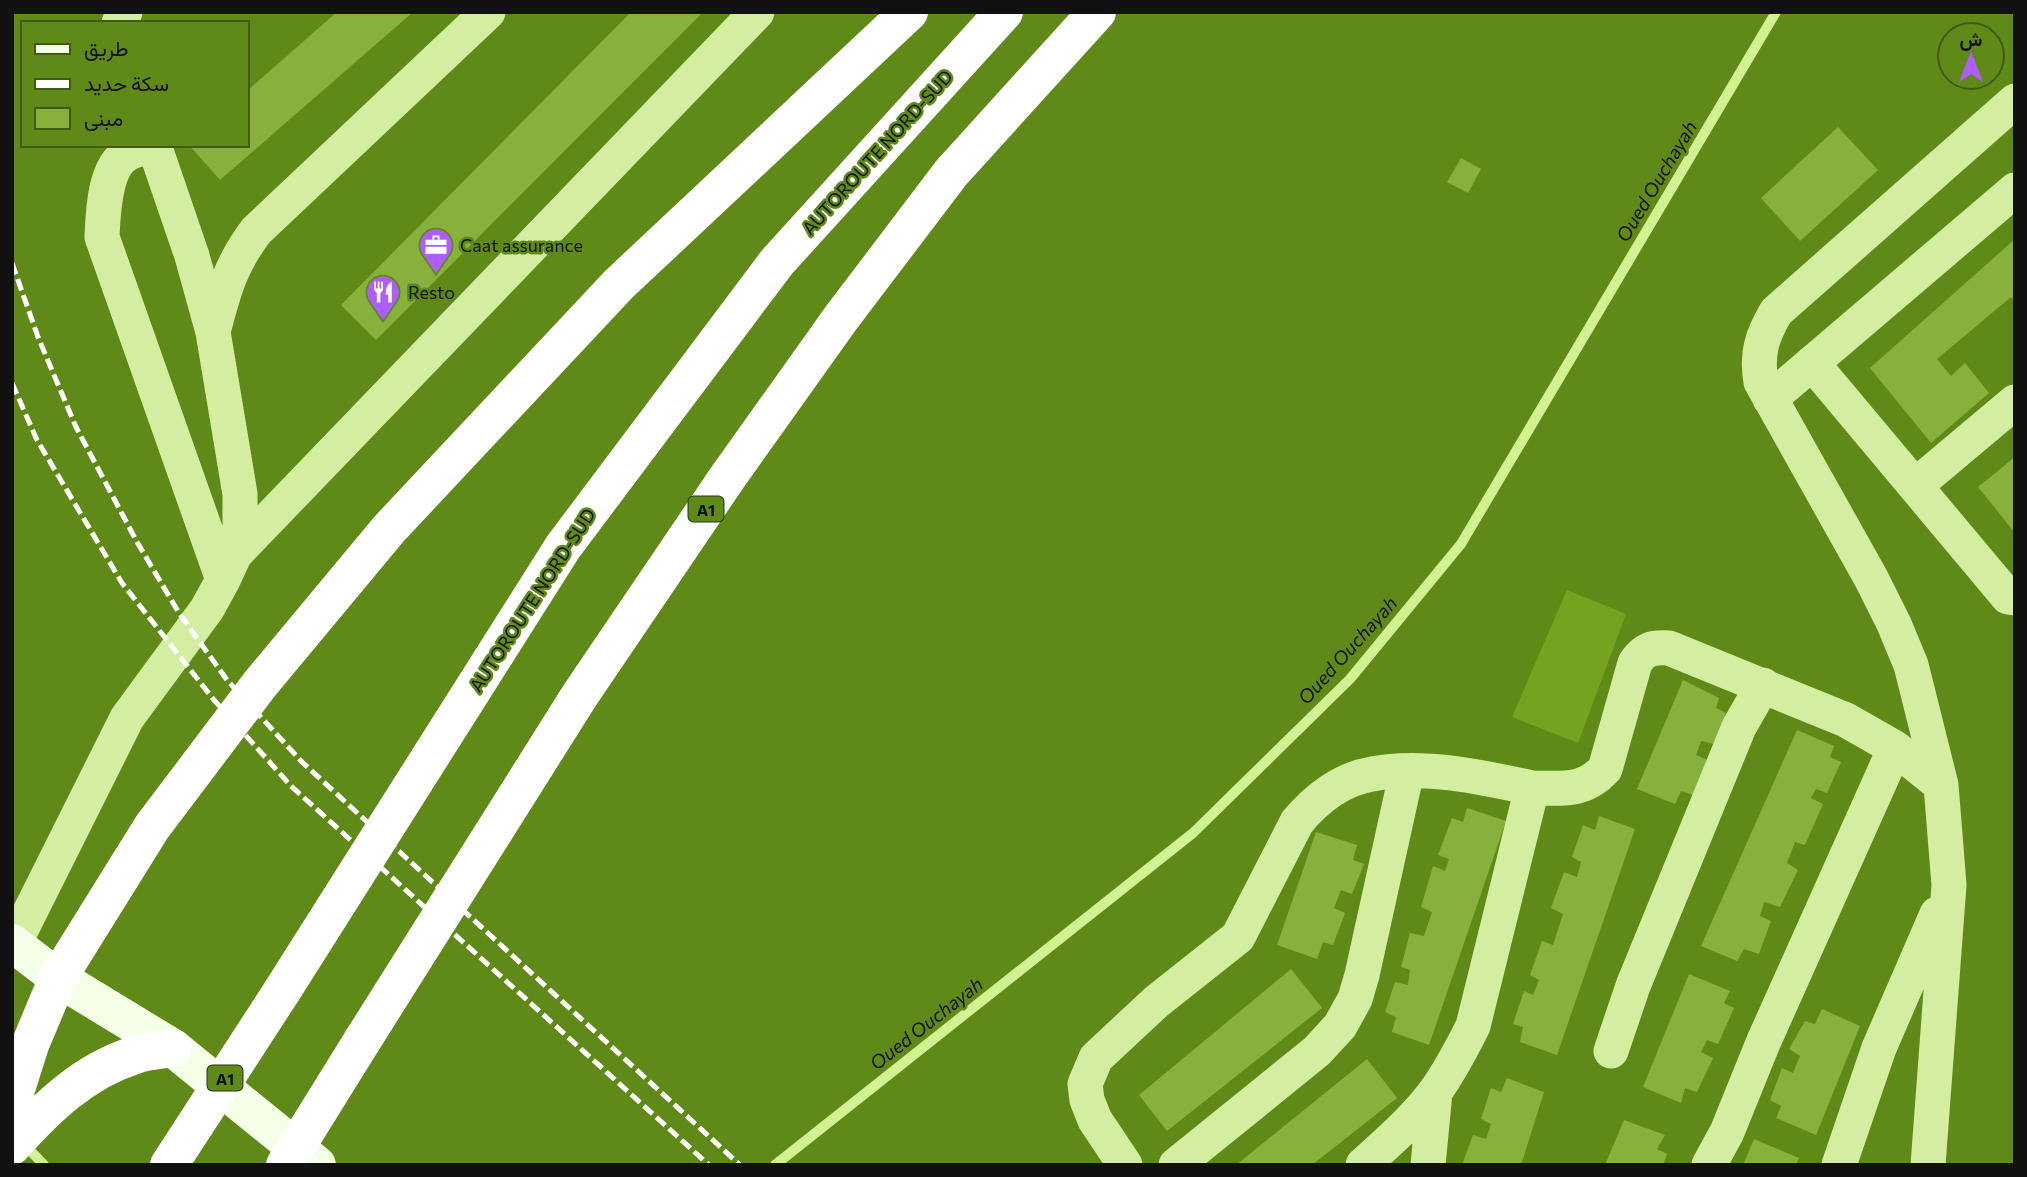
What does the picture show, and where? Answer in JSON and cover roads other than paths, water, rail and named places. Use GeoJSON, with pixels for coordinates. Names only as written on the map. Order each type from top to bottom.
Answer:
{"type":"FeatureCollection","features":[{"type":"Feature","properties":{"kind":"highway"},"geometry":{"type":"LineString","coordinates":[[12,1146],[27,1107],[30,1045],[58,978],[152,827],[260,684],[389,529],[619,284],[909,12]]}},
{"type":"Feature","properties":{"kind":"highway","name":"AUTOROUTE NORD-SUD"},"geometry":{"type":"LineString","coordinates":[[169,1165],[563,547],[777,262],[1004,12]]}},
{"type":"Feature","properties":{"kind":"highway","name":"A1"},"geometry":{"type":"LineString","coordinates":[[285,1165],[580,695],[727,478],[833,328],[951,173],[1097,12]]}},
{"type":"Feature","properties":{"kind":"highway"},"geometry":{"type":"LineString","coordinates":[[27,1107],[65,1093],[111,1064],[137,1054],[173,1048]]}},
{"type":"Feature","properties":{"kind":"main road"},"geometry":{"type":"LineString","coordinates":[[13,943],[58,978],[173,1048],[317,1165]]}},
{"type":"Feature","properties":{"kind":"street"},"geometry":{"type":"LineString","coordinates":[[213,332],[228,276],[239,254],[256,231],[488,12]]}},
{"type":"Feature","properties":{"kind":"street"},"geometry":{"type":"LineString","coordinates":[[229,567],[757,12]]}},
{"type":"Feature","properties":{"kind":"street"},"geometry":{"type":"LineString","coordinates":[[1928,1165],[1949,885],[1941,785],[1911,665],[1894,624],[1770,399],[1761,382],[1758,368],[1763,333],[1776,312],[2015,101]]}},
{"type":"Feature","properties":{"kind":"street"},"geometry":{"type":"LineString","coordinates":[[148,147],[125,155],[110,178],[104,204],[102,237],[229,567]]}},
{"type":"Feature","properties":{"kind":"street"},"geometry":{"type":"LineString","coordinates":[[13,943],[127,718],[207,609],[229,567],[240,526],[240,494],[213,332],[192,256],[155,147]]}},
{"type":"Feature","properties":{"kind":"street"},"geometry":{"type":"LineString","coordinates":[[1770,399],[2015,190]]}},
{"type":"Feature","properties":{"kind":"street"},"geometry":{"type":"LineString","coordinates":[[1812,363],[2008,597],[2015,598]]}},
{"type":"Feature","properties":{"kind":"street"},"geometry":{"type":"LineString","coordinates":[[1914,486],[2015,402]]}},
{"type":"Feature","properties":{"kind":"street"},"geometry":{"type":"LineString","coordinates":[[1125,1165],[1095,1120],[1087,1100],[1086,1084],[1096,1058],[1156,1002],[1238,937],[1297,822],[1323,795],[1343,784],[1371,774],[1407,771],[1477,776],[1532,788],[1575,788],[1594,781],[1605,769],[1635,663],[1645,650],[1656,647],[1669,648],[1846,720],[1895,748],[1941,785]]}},
{"type":"Feature","properties":{"kind":"street"},"geometry":{"type":"LineString","coordinates":[[1611,1051],[1633,986],[1739,727],[1763,685]]}},
{"type":"Feature","properties":{"kind":"street"},"geometry":{"type":"LineString","coordinates":[[1709,1165],[1727,1132],[1763,1043],[1895,748]]}},
{"type":"Feature","properties":{"kind":"street"},"geometry":{"type":"LineString","coordinates":[[1180,1163],[1317,1051],[1340,1026],[1355,999],[1362,975],[1407,771]]}},
{"type":"Feature","properties":{"kind":"street"},"geometry":{"type":"LineString","coordinates":[[1363,1165],[1399,1133],[1435,1092],[1474,1026],[1532,788]]}},
{"type":"Feature","properties":{"kind":"street"},"geometry":{"type":"LineString","coordinates":[[1839,1165],[1879,1048],[1949,885]]}},
{"type":"Feature","properties":{"kind":"street"},"geometry":{"type":"LineString","coordinates":[[1428,1165],[1435,1092]]}},
{"type":"Feature","properties":{"kind":"waterway","name":"Oued Ouchayah"},"geometry":{"type":"LineString","coordinates":[[775,1165],[1193,833],[1350,679],[1461,544],[1776,12]]}},
{"type":"Feature","properties":{"kind":"waterway","name":"Oued Ouchayah"},"geometry":{"type":"LineString","coordinates":[[24,1144],[44,1165]]}},
{"type":"Feature","properties":{"kind":"railway"},"geometry":{"type":"LineString","coordinates":[[12,263],[38,337],[76,427],[137,542],[179,613],[227,680],[302,762],[740,1165]]}},
{"type":"Feature","properties":{"kind":"railway"},"geometry":{"type":"LineString","coordinates":[[12,383],[37,440],[122,583],[214,700],[291,786],[709,1165]]}},
{"type":"Feature","properties":{"kind":"place","name":"Caat assurance"},"geometry":{"type":"Point","coordinates":[436,275]}},
{"type":"Feature","properties":{"kind":"place","name":"Resto"},"geometry":{"type":"Point","coordinates":[383,322]}}]}
